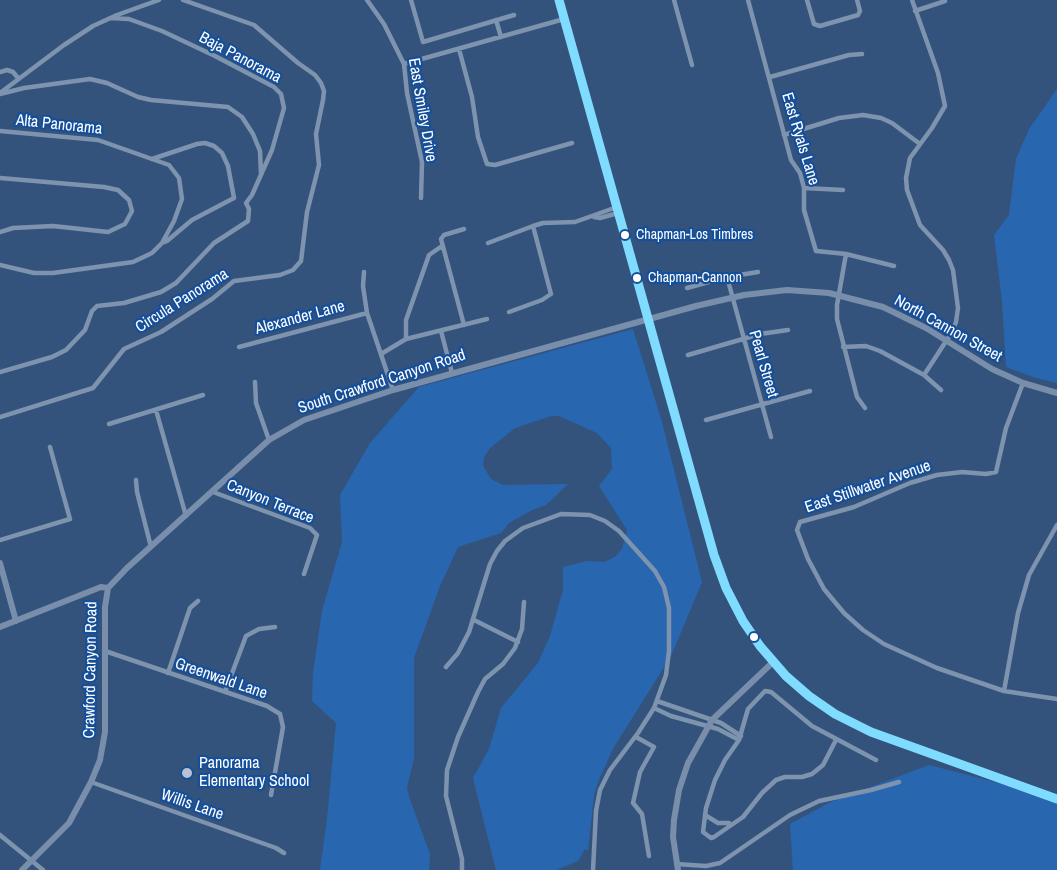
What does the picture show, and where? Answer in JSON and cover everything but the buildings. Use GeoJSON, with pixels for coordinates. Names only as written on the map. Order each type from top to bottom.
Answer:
{"type":"FeatureCollection","features":[{"type":"Feature","properties":{"kind":"main road"},"geometry":{"type":"LineString","coordinates":[[559,0],[718,568],[742,621],[773,662],[809,696],[853,723],[893,740],[1057,799]]}},
{"type":"Feature","properties":{"kind":"main road","name":"North Cannon Street"},"geometry":{"type":"LineString","coordinates":[[648,319],[757,292],[787,290],[838,295],[897,313],[992,369],[1023,383],[1057,393]]}},
{"type":"Feature","properties":{"kind":"main road","name":"South Crawford Canyon Road"},"geometry":{"type":"LineString","coordinates":[[108,588],[118,576],[269,440],[304,420],[393,390],[648,319]]}},
{"type":"Feature","properties":{"kind":"main road"},"geometry":{"type":"LineString","coordinates":[[0,563],[16,621]]}},
{"type":"Feature","properties":{"kind":"main road"},"geometry":{"type":"LineString","coordinates":[[0,627],[101,587],[108,588]]}},
{"type":"Feature","properties":{"kind":"main road","name":"Crawford Canyon Road"},"geometry":{"type":"LineString","coordinates":[[22,870],[69,823],[91,782],[102,755],[105,732],[105,598],[108,588]]}},
{"type":"Feature","properties":{"kind":"main road"},"geometry":{"type":"LineString","coordinates":[[677,867],[673,837],[676,805],[690,757],[710,723],[773,662]]}},
{"type":"Feature","properties":{"kind":"street"},"geometry":{"type":"LineString","coordinates":[[0,93],[64,45],[110,18],[159,0]]}},
{"type":"Feature","properties":{"kind":"street","name":"Circula Panorama"},"geometry":{"type":"LineString","coordinates":[[0,417],[93,388],[123,349],[161,332],[212,299],[234,281],[280,275],[293,270],[301,261],[306,212],[319,165],[316,134],[324,91],[321,83],[315,75],[254,25],[183,0]]}},
{"type":"Feature","properties":{"kind":"street","name":"East Smiley Drive"},"geometry":{"type":"LineString","coordinates":[[367,0],[384,24],[404,64],[407,93],[422,162],[421,198]]}},
{"type":"Feature","properties":{"kind":"street"},"geometry":{"type":"LineString","coordinates":[[411,0],[423,42],[514,15]]}},
{"type":"Feature","properties":{"kind":"street"},"geometry":{"type":"LineString","coordinates":[[674,0],[692,65]]}},
{"type":"Feature","properties":{"kind":"street","name":"East Ryals Lane"},"geometry":{"type":"LineString","coordinates":[[748,0],[791,160],[800,172],[804,188],[804,210],[816,251],[846,254]]}},
{"type":"Feature","properties":{"kind":"street"},"geometry":{"type":"LineString","coordinates":[[807,0],[814,24],[820,26],[858,15],[860,11],[857,0]]}},
{"type":"Feature","properties":{"kind":"street"},"geometry":{"type":"LineString","coordinates":[[912,0],[938,73],[945,106],[910,158],[907,167],[907,190],[920,225],[943,250],[953,270],[958,308],[957,322],[924,375]]}},
{"type":"Feature","properties":{"kind":"street"},"geometry":{"type":"LineString","coordinates":[[915,11],[945,1]]}},
{"type":"Feature","properties":{"kind":"street","name":"Baja Panorama"},"geometry":{"type":"LineString","coordinates":[[0,372],[52,357],[66,350],[85,330],[92,311],[97,306],[124,303],[172,286],[214,243],[248,221],[249,209],[246,202],[252,195],[272,150],[284,108],[281,94],[274,87],[162,31],[129,19],[110,18]]}},
{"type":"Feature","properties":{"kind":"street"},"geometry":{"type":"LineString","coordinates":[[404,64],[564,19]]}},
{"type":"Feature","properties":{"kind":"street"},"geometry":{"type":"LineString","coordinates":[[496,20],[501,37]]}},
{"type":"Feature","properties":{"kind":"street"},"geometry":{"type":"LineString","coordinates":[[459,49],[472,97],[478,137],[487,165],[495,165],[572,142]]}},
{"type":"Feature","properties":{"kind":"street"},"geometry":{"type":"LineString","coordinates":[[770,77],[849,55],[862,54]]}},
{"type":"Feature","properties":{"kind":"street"},"geometry":{"type":"LineString","coordinates":[[0,72],[7,70],[13,72],[18,78]]}},
{"type":"Feature","properties":{"kind":"street"},"geometry":{"type":"LineString","coordinates":[[0,93],[90,79],[151,100],[228,107],[242,117],[253,134],[260,151],[260,176]]}},
{"type":"Feature","properties":{"kind":"street"},"geometry":{"type":"LineString","coordinates":[[784,135],[839,118],[863,116],[881,118],[892,123],[920,144]]}},
{"type":"Feature","properties":{"kind":"street","name":"Alta Panorama"},"geometry":{"type":"LineString","coordinates":[[0,131],[98,140],[169,165],[174,170],[182,189],[181,206],[162,243]]}},
{"type":"Feature","properties":{"kind":"street"},"geometry":{"type":"LineString","coordinates":[[152,159],[197,144],[205,143],[214,146],[222,153],[228,166],[234,198]]}},
{"type":"Feature","properties":{"kind":"street"},"geometry":{"type":"LineString","coordinates":[[0,178],[118,190],[129,200],[132,212],[125,224],[108,231],[53,226],[13,228],[0,232]]}},
{"type":"Feature","properties":{"kind":"street"},"geometry":{"type":"LineString","coordinates":[[804,188],[843,190]]}},
{"type":"Feature","properties":{"kind":"street"},"geometry":{"type":"LineString","coordinates":[[0,265],[34,273],[90,269],[137,261],[152,253],[192,220],[234,198],[246,202]]}},
{"type":"Feature","properties":{"kind":"street"},"geometry":{"type":"LineString","coordinates":[[488,243],[543,223],[575,222],[594,217],[598,213],[618,210]]}},
{"type":"Feature","properties":{"kind":"street"},"geometry":{"type":"LineString","coordinates":[[509,312],[542,300],[551,294],[533,226]]}},
{"type":"Feature","properties":{"kind":"street"},"geometry":{"type":"LineString","coordinates":[[464,229],[442,236],[442,246],[464,325]]}},
{"type":"Feature","properties":{"kind":"street"},"geometry":{"type":"LineString","coordinates":[[406,339],[405,320],[429,255],[442,246]]}},
{"type":"Feature","properties":{"kind":"street"},"geometry":{"type":"LineString","coordinates":[[865,408],[857,397],[837,319],[838,295],[846,254],[894,266]]}},
{"type":"Feature","properties":{"kind":"street"},"geometry":{"type":"LineString","coordinates":[[364,272],[363,286],[368,313],[393,390]]}},
{"type":"Feature","properties":{"kind":"street"},"geometry":{"type":"LineString","coordinates":[[687,288],[727,277],[758,272]]}},
{"type":"Feature","properties":{"kind":"street","name":"Pearl Street"},"geometry":{"type":"LineString","coordinates":[[727,277],[771,436]]}},
{"type":"Feature","properties":{"kind":"street","name":"Alexander Lane"},"geometry":{"type":"LineString","coordinates":[[239,347],[368,313]]}},
{"type":"Feature","properties":{"kind":"street"},"geometry":{"type":"LineString","coordinates":[[381,354],[406,339],[487,319]]}},
{"type":"Feature","properties":{"kind":"street"},"geometry":{"type":"LineString","coordinates":[[688,355],[744,339],[788,330]]}},
{"type":"Feature","properties":{"kind":"street"},"geometry":{"type":"LineString","coordinates":[[441,331],[452,373]]}},
{"type":"Feature","properties":{"kind":"street"},"geometry":{"type":"LineString","coordinates":[[843,347],[866,346],[880,351],[924,375],[941,390]]}},
{"type":"Feature","properties":{"kind":"street"},"geometry":{"type":"LineString","coordinates":[[255,382],[256,403],[269,440]]}},
{"type":"Feature","properties":{"kind":"street","name":"East Stillwater Avenue"},"geometry":{"type":"LineString","coordinates":[[1005,691],[911,657],[888,647],[863,630],[844,613],[824,589],[808,559],[797,530],[798,524],[854,507],[910,483],[937,475],[996,472],[1006,428],[1023,383]]}},
{"type":"Feature","properties":{"kind":"street"},"geometry":{"type":"LineString","coordinates":[[706,420],[810,391]]}},
{"type":"Feature","properties":{"kind":"street"},"geometry":{"type":"LineString","coordinates":[[109,424],[203,395]]}},
{"type":"Feature","properties":{"kind":"street"},"geometry":{"type":"LineString","coordinates":[[156,410],[186,516]]}},
{"type":"Feature","properties":{"kind":"street"},"geometry":{"type":"LineString","coordinates":[[0,540],[70,519],[50,447]]}},
{"type":"Feature","properties":{"kind":"street"},"geometry":{"type":"LineString","coordinates":[[136,480],[151,547]]}},
{"type":"Feature","properties":{"kind":"street","name":"Canyon Terrace"},"geometry":{"type":"LineString","coordinates":[[213,492],[310,528],[317,535],[304,574]]}},
{"type":"Feature","properties":{"kind":"street"},"geometry":{"type":"LineString","coordinates":[[446,667],[458,653],[474,620],[490,564],[497,551],[514,533],[546,518],[580,513],[599,518],[619,531],[655,571],[667,594],[669,608],[669,651],[666,675],[654,708],[610,770],[600,790],[596,811],[593,870]]}},
{"type":"Feature","properties":{"kind":"street"},"geometry":{"type":"LineString","coordinates":[[1057,525],[1029,575],[1018,613],[1005,691],[1057,699]]}},
{"type":"Feature","properties":{"kind":"street"},"geometry":{"type":"LineString","coordinates":[[168,673],[190,608],[198,601]]}},
{"type":"Feature","properties":{"kind":"street"},"geometry":{"type":"LineString","coordinates":[[462,870],[462,859],[446,796],[447,770],[458,737],[478,692],[485,680],[510,657],[518,642],[522,629],[524,602]]}},
{"type":"Feature","properties":{"kind":"street"},"geometry":{"type":"LineString","coordinates":[[474,620],[518,642]]}},
{"type":"Feature","properties":{"kind":"street"},"geometry":{"type":"LineString","coordinates":[[225,692],[246,636],[259,629],[274,627]]}},
{"type":"Feature","properties":{"kind":"street","name":"Greenwald Lane"},"geometry":{"type":"LineString","coordinates":[[105,651],[267,706],[280,714],[283,727],[271,795]]}},
{"type":"Feature","properties":{"kind":"street"},"geometry":{"type":"LineString","coordinates":[[836,740],[829,755],[816,771],[807,776],[785,777],[776,780],[743,817],[714,837],[711,838],[703,832],[705,815],[719,770],[740,738],[748,709],[760,695],[768,690],[800,717],[836,740],[876,760]]}},
{"type":"Feature","properties":{"kind":"street"},"geometry":{"type":"LineString","coordinates":[[657,701],[740,738]]}},
{"type":"Feature","properties":{"kind":"street"},"geometry":{"type":"LineString","coordinates":[[654,708],[671,716],[710,723]]}},
{"type":"Feature","properties":{"kind":"street"},"geometry":{"type":"LineString","coordinates":[[636,736],[654,747],[640,772],[633,803],[642,814],[649,856]]}},
{"type":"Feature","properties":{"kind":"street","name":"Willis Lane"},"geometry":{"type":"LineString","coordinates":[[91,782],[276,848],[284,853]]}},
{"type":"Feature","properties":{"kind":"street"},"geometry":{"type":"LineString","coordinates":[[677,867],[713,868],[728,860],[790,815],[812,804],[899,782]]}},
{"type":"Feature","properties":{"kind":"street"},"geometry":{"type":"LineString","coordinates":[[705,815],[725,825],[734,822]]}},
{"type":"Feature","properties":{"kind":"street"},"geometry":{"type":"LineString","coordinates":[[0,835],[43,870]]}},
{"type":"Feature","properties":{"kind":"shaded area"},"geometry":{"type":"Polygon","coordinates":[[[1057,89],[1057,383],[1006,367],[1002,301],[994,235],[1009,215],[1016,159],[1029,129],[1057,89]]]}},
{"type":"Feature","properties":{"kind":"shaded area"},"geometry":{"type":"Polygon","coordinates":[[[633,329],[662,422],[702,582],[671,656],[614,747],[600,777],[594,795],[588,851],[585,849],[578,861],[556,870],[496,870],[473,778],[489,749],[501,708],[538,663],[550,636],[563,590],[563,567],[587,561],[604,562],[615,557],[622,549],[627,530],[599,486],[612,469],[611,448],[597,433],[559,416],[551,416],[515,428],[490,448],[484,457],[483,466],[491,479],[503,485],[568,484],[546,505],[509,523],[501,533],[458,547],[440,586],[414,658],[414,759],[407,787],[430,854],[429,870],[320,870],[336,723],[312,701],[313,673],[322,611],[342,542],[340,495],[370,443],[419,387],[633,329]]]}},
{"type":"Feature","properties":{"kind":"shaded area"},"geometry":{"type":"Polygon","coordinates":[[[929,765],[1057,798],[1057,870],[793,870],[790,824],[831,802],[929,765]]]}},
{"type":"Feature","properties":{"kind":"transit line"},"geometry":{"type":"LineString","coordinates":[[559,0],[714,555],[726,588],[743,621],[760,646],[786,676],[835,714],[871,732],[1057,799]]}},
{"type":"Feature","properties":{"kind":"place","name":"Chapman-Los Timbres"},"geometry":{"type":"Point","coordinates":[625,235]}},
{"type":"Feature","properties":{"kind":"place","name":"Chapman-Cannon"},"geometry":{"type":"Point","coordinates":[637,278]}},
{"type":"Feature","properties":{"kind":"place","name":"Panorama Elementary School"},"geometry":{"type":"Point","coordinates":[187,773]}}]}
